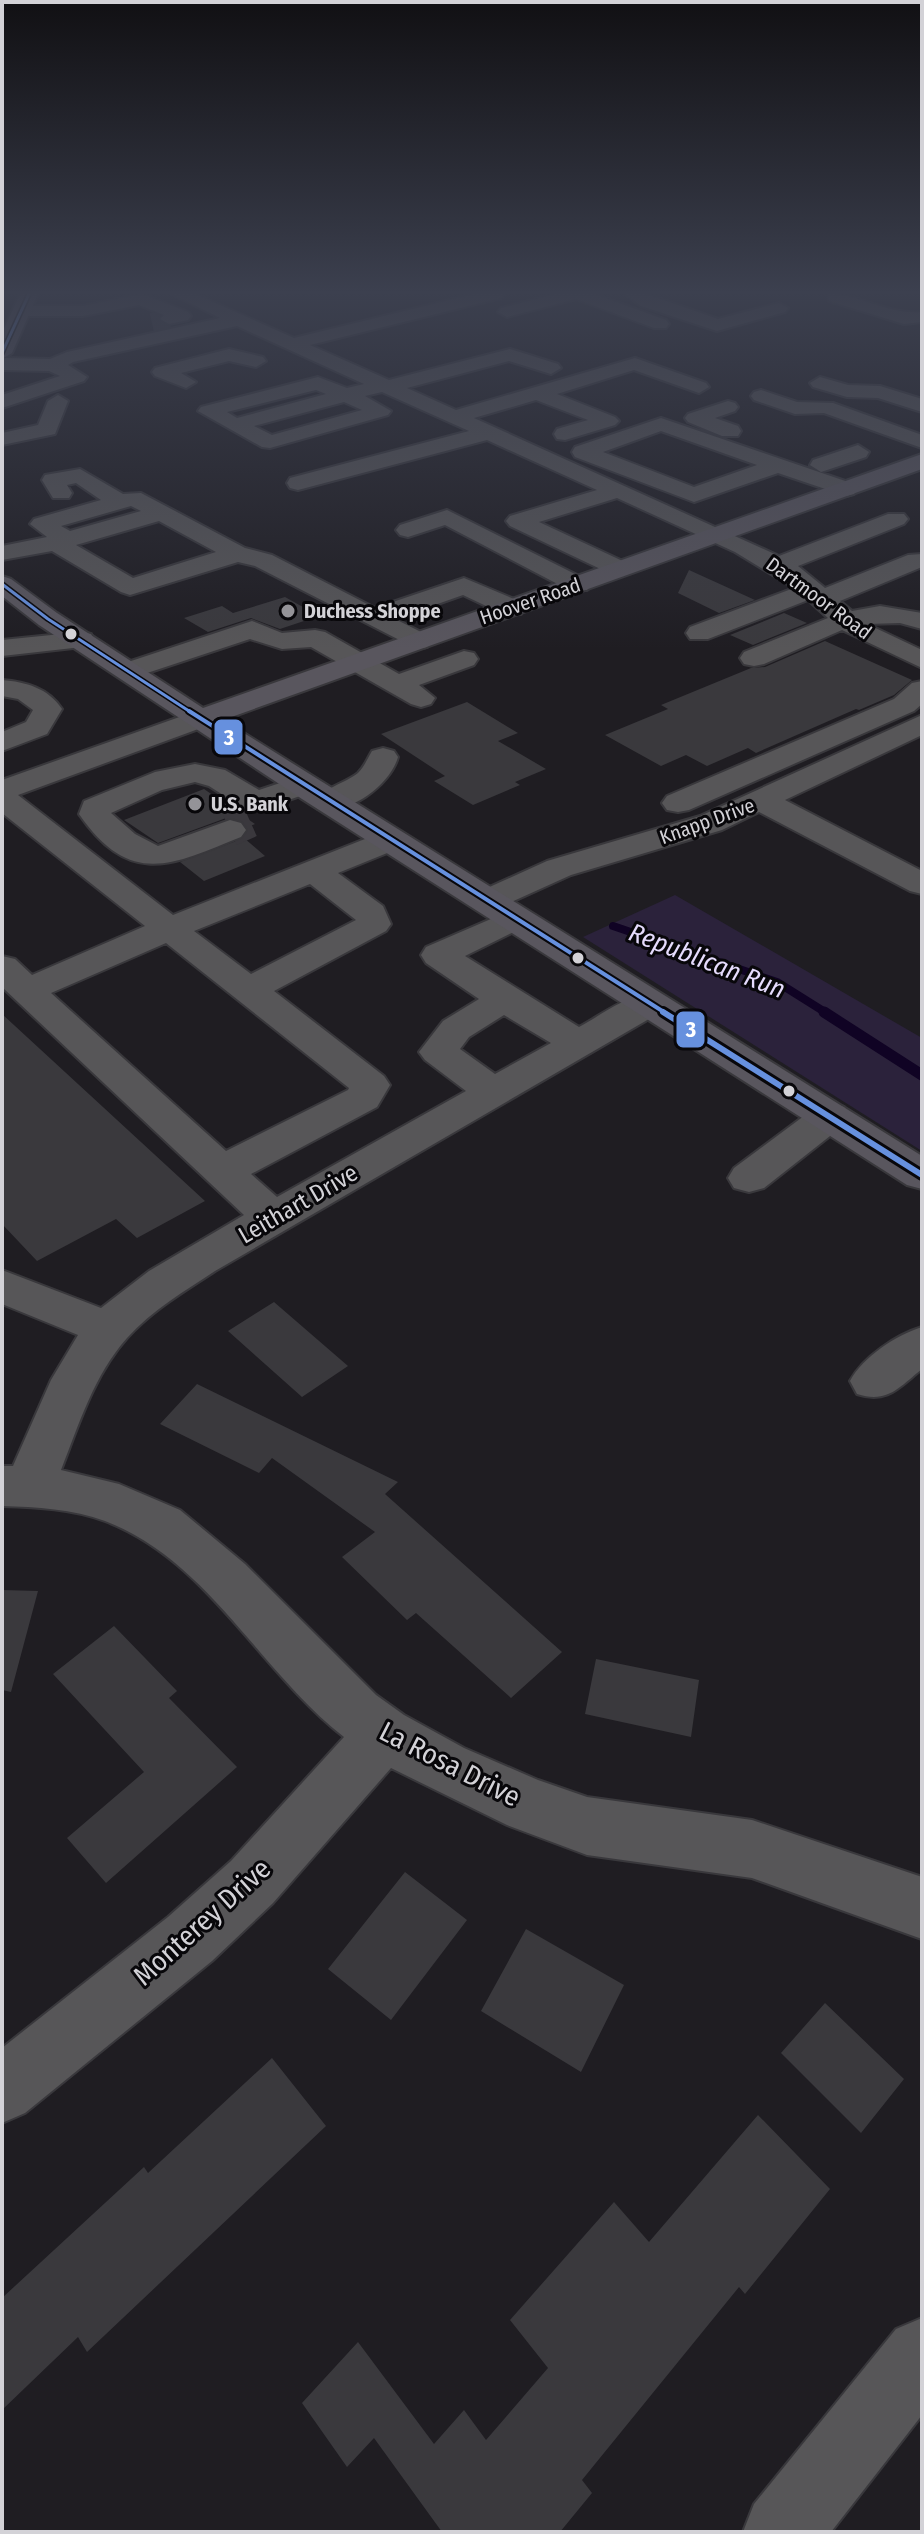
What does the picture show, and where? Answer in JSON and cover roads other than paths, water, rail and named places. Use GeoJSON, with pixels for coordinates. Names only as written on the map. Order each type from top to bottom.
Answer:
{"type":"FeatureCollection","features":[{"type":"Feature","properties":{"kind":"main road","name":"Hoover Road"},"geometry":{"type":"LineString","coordinates":[[202,718],[922,461]]}},
{"type":"Feature","properties":{"kind":"main road"},"geometry":{"type":"LineString","coordinates":[[2,584],[81,640],[301,785],[922,1175]]}},
{"type":"Feature","properties":{"kind":"street"},"geometry":{"type":"LineString","coordinates":[[2,439],[47,429],[54,412]]}},
{"type":"Feature","properties":{"kind":"street"},"geometry":{"type":"LineString","coordinates":[[210,412],[270,442],[256,452],[260,457],[278,459],[405,423],[384,412]]}},
{"type":"Feature","properties":{"kind":"street"},"geometry":{"type":"LineString","coordinates":[[235,425],[282,412]]}},
{"type":"Feature","properties":{"kind":"street","name":"Dartmoor Road"},"geometry":{"type":"LineString","coordinates":[[443,412],[779,565],[809,595],[846,621],[922,660]]}},
{"type":"Feature","properties":{"kind":"street"},"geometry":{"type":"LineString","coordinates":[[446,443],[418,425],[453,412]]}},
{"type":"Feature","properties":{"kind":"street"},"geometry":{"type":"LineString","coordinates":[[522,412],[568,433]]}},
{"type":"Feature","properties":{"kind":"street"},"geometry":{"type":"LineString","coordinates":[[298,483],[446,443],[568,433],[608,421],[586,412]]}},
{"type":"Feature","properties":{"kind":"street"},"geometry":{"type":"LineString","coordinates":[[712,412],[695,418],[821,465],[848,488],[896,519],[922,529]]}},
{"type":"Feature","properties":{"kind":"street"},"geometry":{"type":"LineString","coordinates":[[840,412],[922,442]]}},
{"type":"Feature","properties":{"kind":"street"},"geometry":{"type":"LineString","coordinates":[[779,465],[694,495],[583,452],[661,424],[848,488]]}},
{"type":"Feature","properties":{"kind":"street"},"geometry":{"type":"LineString","coordinates":[[475,457],[462,450],[503,440]]}},
{"type":"Feature","properties":{"kind":"street"},"geometry":{"type":"LineString","coordinates":[[821,465],[858,452]]}},
{"type":"Feature","properties":{"kind":"street"},"geometry":{"type":"LineString","coordinates":[[556,485],[613,463]]}},
{"type":"Feature","properties":{"kind":"street"},"geometry":{"type":"LineString","coordinates":[[67,504],[53,480],[80,476],[120,502]]}},
{"type":"Feature","properties":{"kind":"street"},"geometry":{"type":"LineString","coordinates":[[617,491],[518,521],[620,569]]}},
{"type":"Feature","properties":{"kind":"street"},"geometry":{"type":"LineString","coordinates":[[133,498],[232,555],[130,587],[67,546],[42,524],[67,504],[120,502],[133,498]]}},
{"type":"Feature","properties":{"kind":"street"},"geometry":{"type":"LineString","coordinates":[[499,502],[529,518]]}},
{"type":"Feature","properties":{"kind":"street"},"geometry":{"type":"LineString","coordinates":[[473,510],[408,530],[450,554],[522,604]]}},
{"type":"Feature","properties":{"kind":"street"},"geometry":{"type":"LineString","coordinates":[[67,546],[162,513]]}},
{"type":"Feature","properties":{"kind":"street"},"geometry":{"type":"LineString","coordinates":[[447,517],[608,595]]}},
{"type":"Feature","properties":{"kind":"street"},"geometry":{"type":"LineString","coordinates":[[779,565],[896,519]]}},
{"type":"Feature","properties":{"kind":"street"},"geometry":{"type":"LineString","coordinates":[[2,553],[179,530],[232,555],[263,560],[372,618],[464,659],[409,691],[315,638],[293,644],[274,642],[252,629],[129,671]]}},
{"type":"Feature","properties":{"kind":"street"},"geometry":{"type":"LineString","coordinates":[[699,633],[917,560]]}},
{"type":"Feature","properties":{"kind":"street"},"geometry":{"type":"LineString","coordinates":[[725,563],[737,563],[809,595]]}},
{"type":"Feature","properties":{"kind":"street"},"geometry":{"type":"LineString","coordinates":[[372,618],[464,586],[522,604]]}},
{"type":"Feature","properties":{"kind":"street"},"geometry":{"type":"LineString","coordinates":[[754,658],[846,621],[889,612],[922,621]]}},
{"type":"Feature","properties":{"kind":"street"},"geometry":{"type":"LineString","coordinates":[[2,648],[81,640]]}},
{"type":"Feature","properties":{"kind":"street"},"geometry":{"type":"LineString","coordinates":[[2,688],[16,689],[39,698],[48,709],[45,723],[2,742]]}},
{"type":"Feature","properties":{"kind":"street"},"geometry":{"type":"LineString","coordinates":[[711,823],[678,803],[904,705],[922,689]]}},
{"type":"Feature","properties":{"kind":"street","name":"Hoover Road"},"geometry":{"type":"LineString","coordinates":[[2,790],[202,718]]}},
{"type":"Feature","properties":{"kind":"street","name":"Knapp Drive"},"geometry":{"type":"LineString","coordinates":[[504,999],[439,955],[500,910],[550,862],[639,844],[711,823],[922,724]]}},
{"type":"Feature","properties":{"kind":"street"},"geometry":{"type":"LineString","coordinates":[[329,802],[359,785],[380,768],[383,757]]}},
{"type":"Feature","properties":{"kind":"street"},"geometry":{"type":"LineString","coordinates":[[2,844],[183,773],[207,774],[238,789],[245,818]]}},
{"type":"Feature","properties":{"kind":"street"},"geometry":{"type":"LineString","coordinates":[[95,808],[95,814],[106,827],[142,851],[160,856],[245,818],[301,785]]}},
{"type":"Feature","properties":{"kind":"street"},"geometry":{"type":"LineString","coordinates":[[2,798],[370,1085],[363,1098],[224,1170]]}},
{"type":"Feature","properties":{"kind":"street"},"geometry":{"type":"LineString","coordinates":[[762,801],[922,884]]}},
{"type":"Feature","properties":{"kind":"street"},"geometry":{"type":"LineString","coordinates":[[612,825],[639,844]]}},
{"type":"Feature","properties":{"kind":"street"},"geometry":{"type":"LineString","coordinates":[[273,1218],[15,979],[168,929],[391,840]]}},
{"type":"Feature","properties":{"kind":"street"},"geometry":{"type":"LineString","coordinates":[[247,991],[374,924],[371,913],[315,872]]}},
{"type":"Feature","properties":{"kind":"street"},"geometry":{"type":"LineString","coordinates":[[494,1092],[438,1052],[456,1029],[504,999],[580,1044]]}},
{"type":"Feature","properties":{"kind":"street","name":"Leithart Drive"},"geometry":{"type":"LineString","coordinates":[[16,1486],[71,1387],[108,1329],[154,1289],[648,1004]]}},
{"type":"Feature","properties":{"kind":"street"},"geometry":{"type":"LineString","coordinates":[[749,1178],[830,1116]]}},
{"type":"Feature","properties":{"kind":"street"},"geometry":{"type":"LineString","coordinates":[[2,1286],[108,1329]]}},
{"type":"Feature","properties":{"kind":"street"},"geometry":{"type":"LineString","coordinates":[[874,1381],[922,1344]]}},
{"type":"Feature","properties":{"kind":"street","name":"La Rosa Drive"},"geometry":{"type":"LineString","coordinates":[[16,1486],[99,1497],[135,1512],[180,1538],[336,1696],[384,1734],[481,1784],[587,1826],[752,1849],[922,1908]]}},
{"type":"Feature","properties":{"kind":"street","name":"Monterey Drive"},"geometry":{"type":"LineString","coordinates":[[2,2090],[190,1939],[252,1882],[384,1734]]}},
{"type":"Feature","properties":{"kind":"street"},"geometry":{"type":"LineString","coordinates":[[782,2532],[922,2355]]}},
{"type":"Feature","properties":{"kind":"waterway","name":"Republican Run"},"geometry":{"type":"LineString","coordinates":[[613,926],[777,982],[828,1014]]}},
{"type":"Feature","properties":{"kind":"waterway","name":"Republican Run"},"geometry":{"type":"LineString","coordinates":[[824,1012],[922,1075]]}},
{"type":"Feature","properties":{"kind":"tunnel"},"geometry":{"type":"LineString","coordinates":[[230,830],[250,821]]}},
{"type":"Feature","properties":{"kind":"place","name":"Duchess Shoppe"},"geometry":{"type":"Point","coordinates":[288,611]}},
{"type":"Feature","properties":{"kind":"place","name":"U.S. Bank"},"geometry":{"type":"Point","coordinates":[195,804]}}]}
